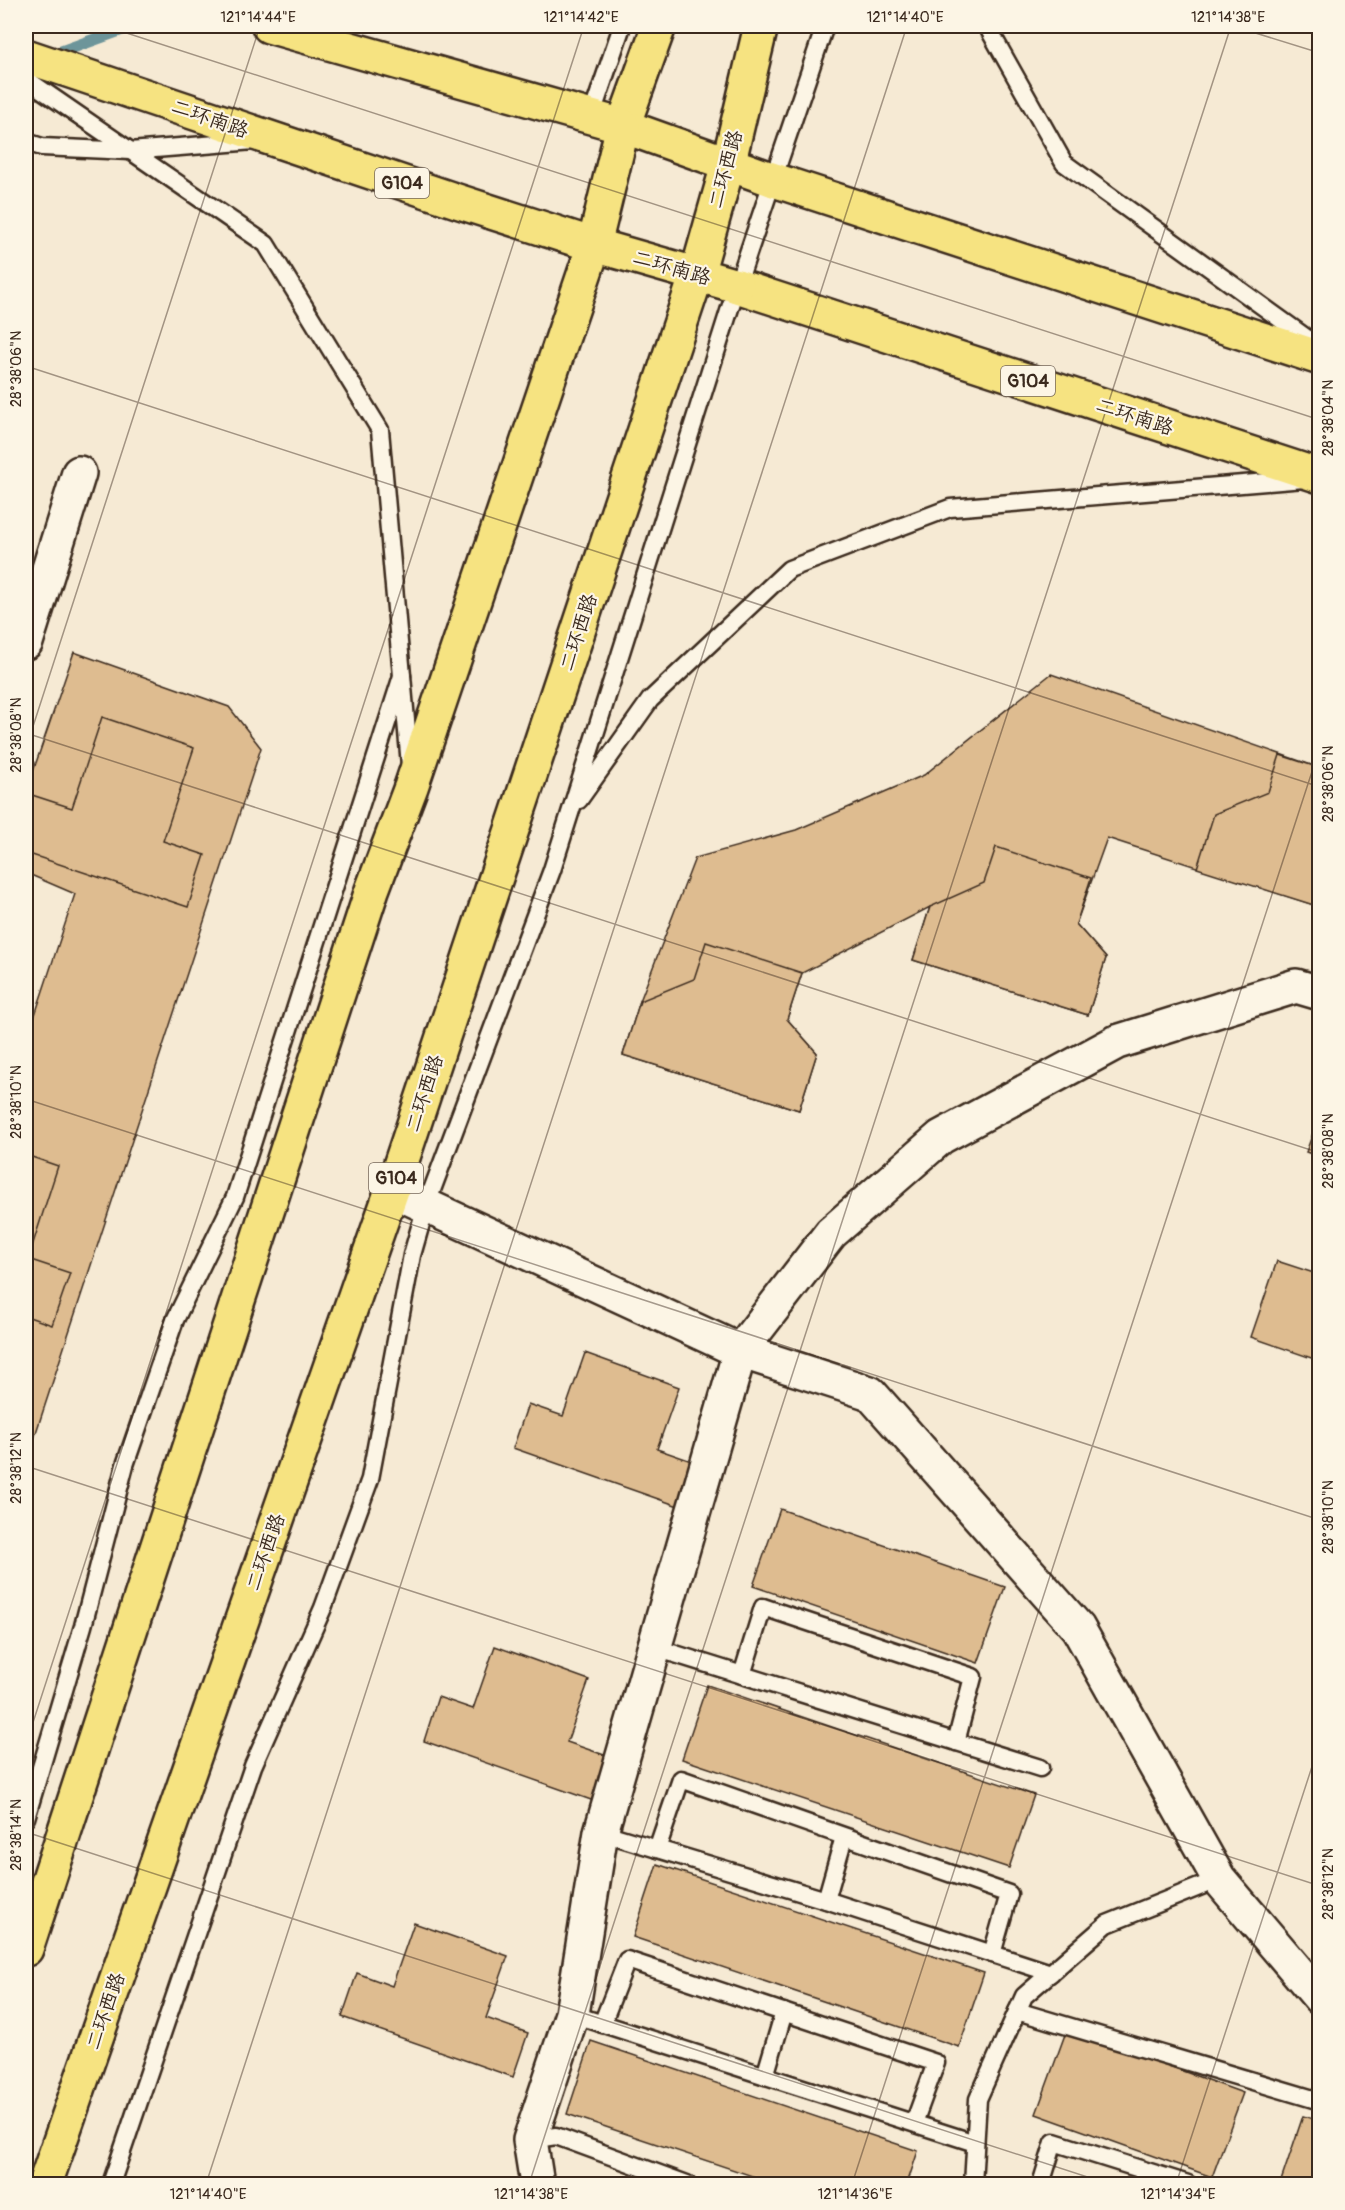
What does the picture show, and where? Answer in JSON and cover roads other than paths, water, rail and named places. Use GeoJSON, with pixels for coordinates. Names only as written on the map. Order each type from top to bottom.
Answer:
{"type":"FeatureCollection","features":[{"type":"Feature","properties":{"kind":"main road"},"geometry":{"type":"LineString","coordinates":[[269,26],[302,32],[623,126],[728,165],[1320,358]]}},
{"type":"Feature","properties":{"kind":"main road"},"geometry":{"type":"LineString","coordinates":[[26,1949],[372,890],[411,787],[594,245],[623,126],[659,26]]}},
{"type":"Feature","properties":{"kind":"main road","name":"二环西路"},"geometry":{"type":"LineString","coordinates":[[45,2184],[392,1190],[697,274],[728,165],[761,26]]}},
{"type":"Feature","properties":{"kind":"main road","name":"二环南路"},"geometry":{"type":"LineString","coordinates":[[26,56],[594,245],[736,286],[1320,477]]}},
{"type":"Feature","properties":{"kind":"street"},"geometry":{"type":"LineString","coordinates":[[26,642],[79,473]]}},
{"type":"Feature","properties":{"kind":"street"},"geometry":{"type":"LineString","coordinates":[[537,2184],[530,2140],[587,2019],[601,1832],[740,1351],[831,1233],[941,1137],[1117,1042],[1296,986],[1320,993]]}},
{"type":"Feature","properties":{"kind":"street"},"geometry":{"type":"LineString","coordinates":[[392,1190],[740,1351],[870,1393],[1078,1628],[1219,1879],[1320,1998]]}},
{"type":"Feature","properties":{"kind":"lane"},"geometry":{"type":"LineString","coordinates":[[591,117],[622,26]]}},
{"type":"Feature","properties":{"kind":"lane"},"geometry":{"type":"LineString","coordinates":[[111,2184],[254,1766],[323,1608],[370,1479],[412,1255],[426,1206],[552,870],[736,286],[825,26]]}},
{"type":"Feature","properties":{"kind":"lane"},"geometry":{"type":"LineString","coordinates":[[987,26],[1064,163],[1320,348]]}},
{"type":"Feature","properties":{"kind":"lane"},"geometry":{"type":"LineString","coordinates":[[31,82],[266,244],[380,430],[411,787]]}},
{"type":"Feature","properties":{"kind":"lane"},"geometry":{"type":"LineString","coordinates":[[26,142],[42,147],[130,151],[273,139]]}},
{"type":"Feature","properties":{"kind":"lane"},"geometry":{"type":"LineString","coordinates":[[570,813],[650,700],[789,569],[950,508],[1320,477]]}},
{"type":"Feature","properties":{"kind":"lane"},"geometry":{"type":"LineString","coordinates":[[26,1818],[84,1626],[125,1465],[175,1320],[235,1197],[402,676]]}},
{"type":"Feature","properties":{"kind":"lane"},"geometry":{"type":"LineString","coordinates":[[742,1675],[763,1607],[973,1677],[956,1742]]}},
{"type":"Feature","properties":{"kind":"lane"},"geometry":{"type":"LineString","coordinates":[[656,1648],[1040,1768]]}},
{"type":"Feature","properties":{"kind":"lane"},"geometry":{"type":"LineString","coordinates":[[657,1849],[681,1779],[1009,1894],[992,1953]]}},
{"type":"Feature","properties":{"kind":"lane"},"geometry":{"type":"LineString","coordinates":[[601,1832],[826,1900],[1051,1973]]}},
{"type":"Feature","properties":{"kind":"lane"},"geometry":{"type":"LineString","coordinates":[[826,1900],[844,1837]]}},
{"type":"Feature","properties":{"kind":"lane"},"geometry":{"type":"LineString","coordinates":[[973,2184],[978,2099],[1024,1996],[1107,1924],[1219,1879]]}},
{"type":"Feature","properties":{"kind":"lane"},"geometry":{"type":"LineString","coordinates":[[914,2124],[936,2063],[627,1960],[587,2019],[975,2144]]}},
{"type":"Feature","properties":{"kind":"lane"},"geometry":{"type":"LineString","coordinates":[[1017,2011],[1320,2101]]}},
{"type":"Feature","properties":{"kind":"lane"},"geometry":{"type":"LineString","coordinates":[[765,2076],[784,2012]]}},
{"type":"Feature","properties":{"kind":"lane"},"geometry":{"type":"LineString","coordinates":[[530,2140],[556,2136],[680,2183]]}},
{"type":"Feature","properties":{"kind":"lane"},"geometry":{"type":"LineString","coordinates":[[1041,2184],[1054,2142],[1188,2184]]}},
{"type":"Feature","properties":{"kind":"waterway"},"geometry":{"type":"LineString","coordinates":[[49,56],[132,26]]}}]}
